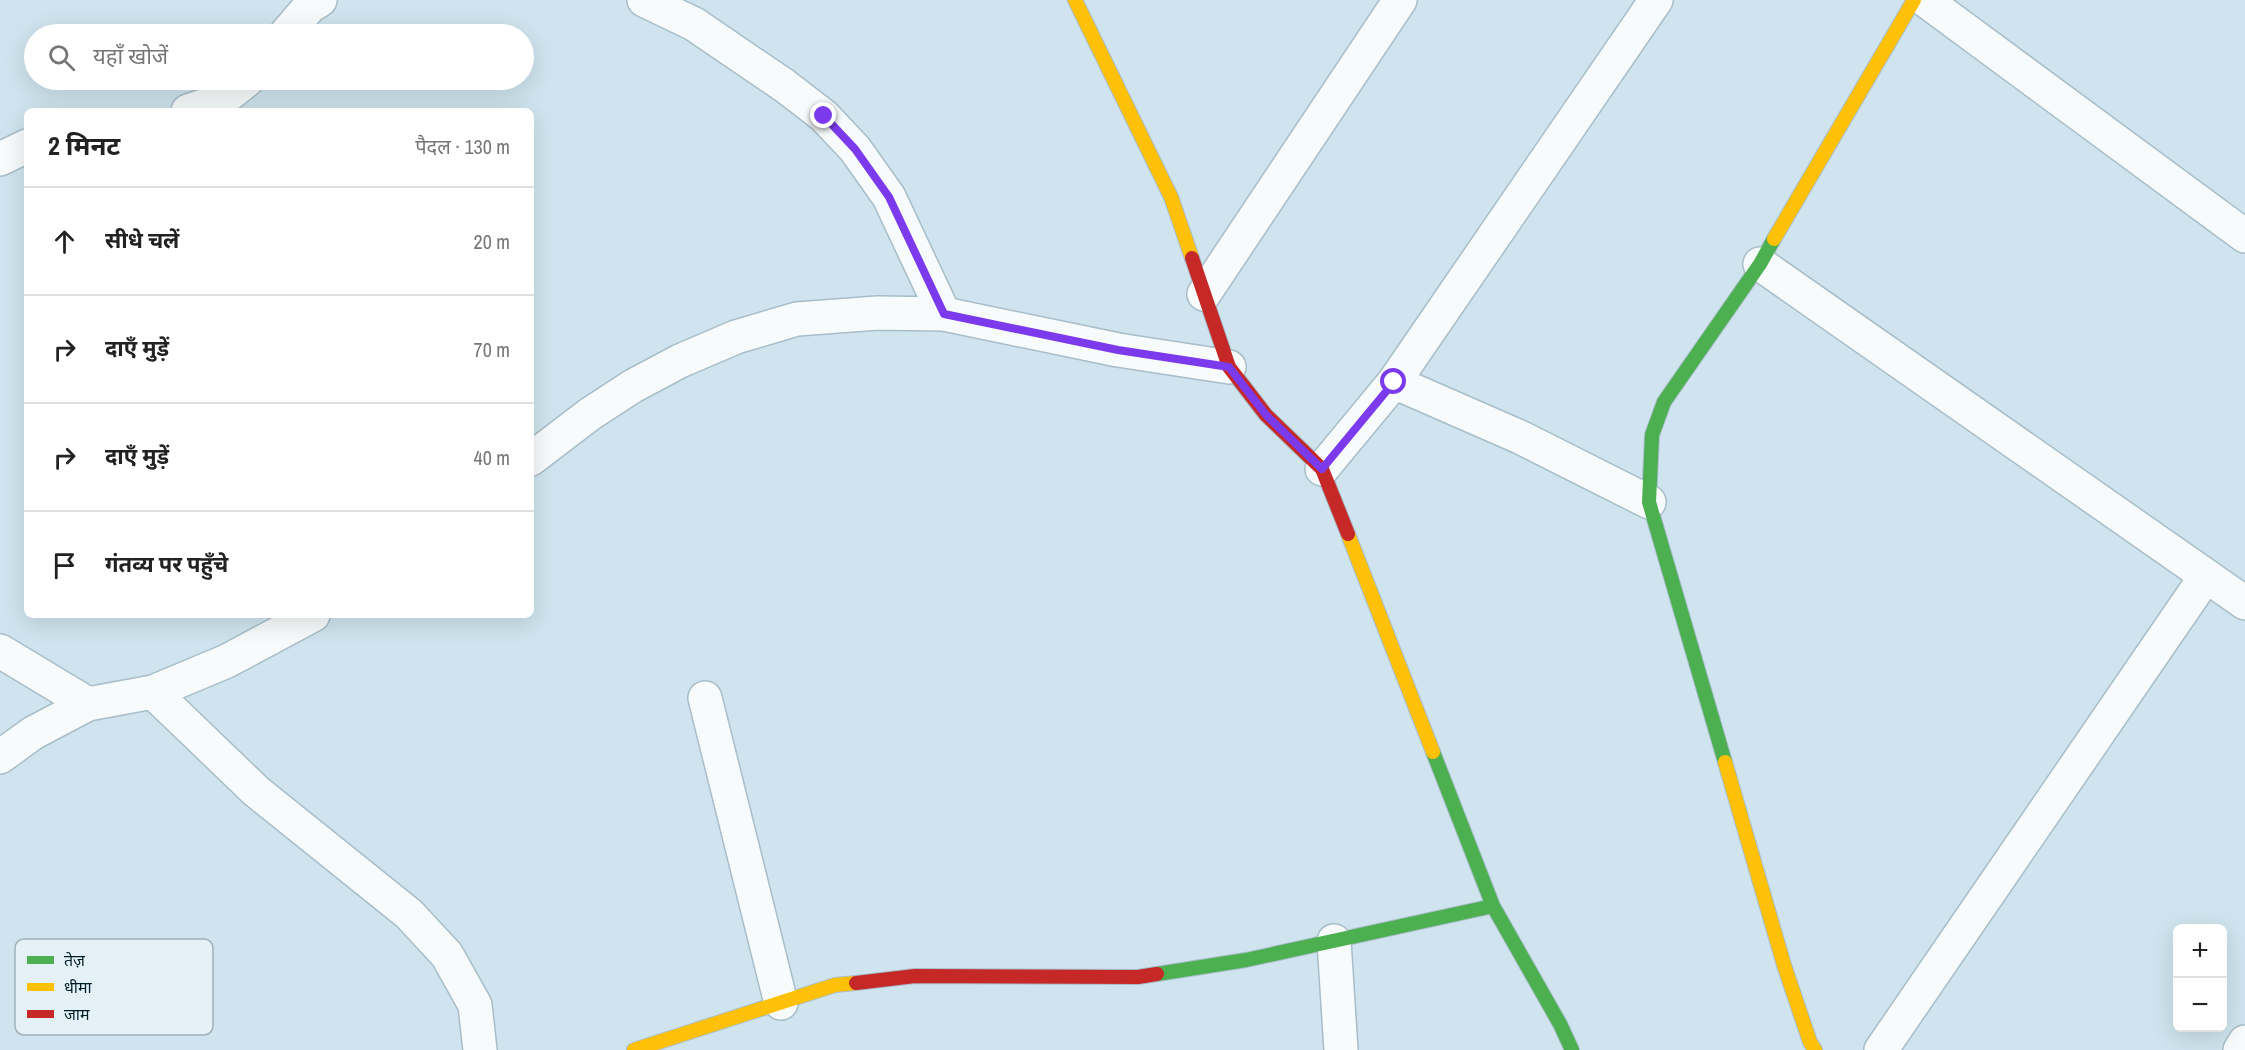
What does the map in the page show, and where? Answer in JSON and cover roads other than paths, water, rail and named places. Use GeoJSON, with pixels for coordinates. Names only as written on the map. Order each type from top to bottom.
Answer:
{"type":"FeatureCollection","features":[{"type":"Feature","properties":{"kind":"street"},"geometry":{"type":"LineString","coordinates":[[644,0],[697,12],[824,116],[855,149],[889,197],[944,314]]}},
{"type":"Feature","properties":{"kind":"street"},"geometry":{"type":"LineString","coordinates":[[1075,0],[1171,197],[1229,367],[1266,415],[1322,469],[1493,906],[1560,1024],[1572,1050]]}},
{"type":"Feature","properties":{"kind":"street"},"geometry":{"type":"LineString","coordinates":[[1204,294],[1400,0]]}},
{"type":"Feature","properties":{"kind":"street"},"geometry":{"type":"LineString","coordinates":[[1322,469],[1394,382],[1656,0]]}},
{"type":"Feature","properties":{"kind":"street"},"geometry":{"type":"LineString","coordinates":[[1815,1050],[1810,1042],[1784,965],[1649,501],[1652,435],[1664,402],[1760,264],[1914,0]]}},
{"type":"Feature","properties":{"kind":"street"},"geometry":{"type":"LineString","coordinates":[[1925,0],[2245,236]]}},
{"type":"Feature","properties":{"kind":"street"},"geometry":{"type":"LineString","coordinates":[[294,24],[312,2]]}},
{"type":"Feature","properties":{"kind":"street"},"geometry":{"type":"LineString","coordinates":[[197,108],[223,99],[234,90]]}},
{"type":"Feature","properties":{"kind":"street"},"geometry":{"type":"LineString","coordinates":[[1760,264],[2245,603]]}},
{"type":"Feature","properties":{"kind":"street"},"geometry":{"type":"LineString","coordinates":[[534,457],[590,414],[633,386],[680,361],[736,337],[797,319],[878,313],[944,314],[1118,350],[1229,367]]}},
{"type":"Feature","properties":{"kind":"street"},"geometry":{"type":"LineString","coordinates":[[1394,382],[1522,438],[1649,501]]}},
{"type":"Feature","properties":{"kind":"street"},"geometry":{"type":"LineString","coordinates":[[1881,1050],[2206,576]]}},
{"type":"Feature","properties":{"kind":"street"},"geometry":{"type":"LineString","coordinates":[[0,757],[33,733],[88,704],[153,692],[227,661],[307,618]]}},
{"type":"Feature","properties":{"kind":"street"},"geometry":{"type":"LineString","coordinates":[[0,651],[88,704]]}},
{"type":"Feature","properties":{"kind":"street"},"geometry":{"type":"LineString","coordinates":[[153,692],[256,791],[409,915],[447,956],[475,1005],[480,1050]]}},
{"type":"Feature","properties":{"kind":"street"},"geometry":{"type":"LineString","coordinates":[[705,698],[781,1003]]}},
{"type":"Feature","properties":{"kind":"street"},"geometry":{"type":"LineString","coordinates":[[634,1050],[835,986],[915,976],[1138,977],[1246,960],[1493,906]]}},
{"type":"Feature","properties":{"kind":"street"},"geometry":{"type":"LineString","coordinates":[[1334,941],[1341,1050]]}},
{"type":"Feature","properties":{"kind":"street"},"geometry":{"type":"LineString","coordinates":[[2240,1050],[2245,1042]]}}]}
